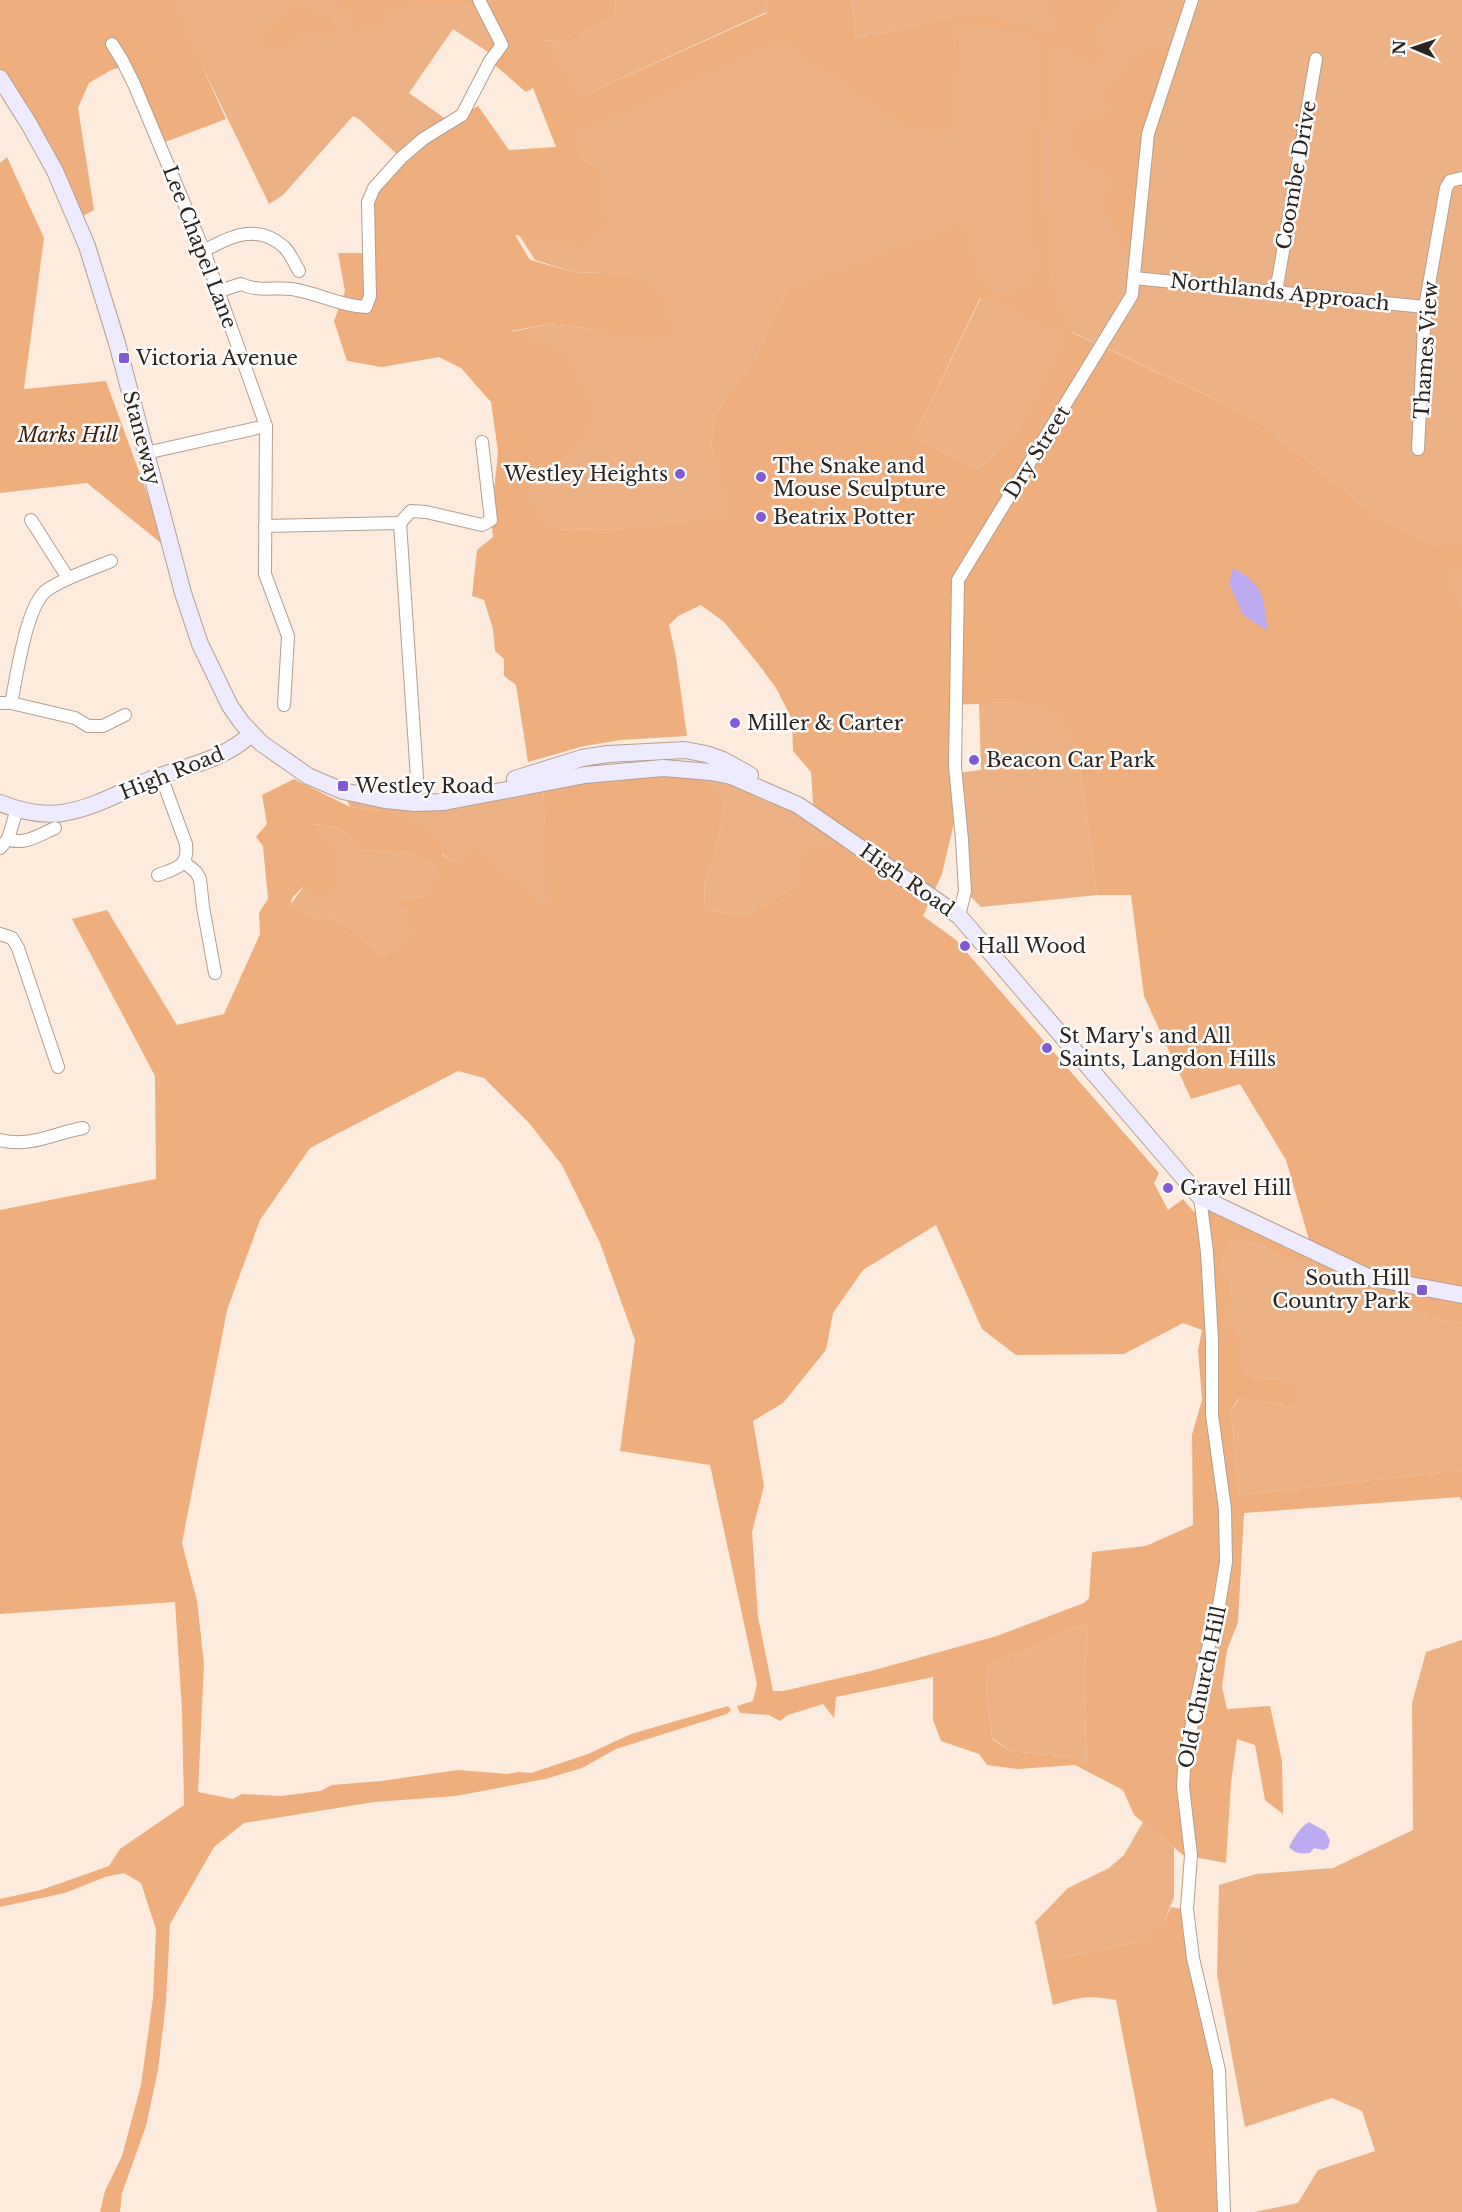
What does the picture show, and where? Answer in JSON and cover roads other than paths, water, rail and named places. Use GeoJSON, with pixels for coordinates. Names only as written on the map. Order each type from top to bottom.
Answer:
{"type":"FeatureCollection","features":[{"type":"Feature","properties":{"kind":"main road","name":"Staneway"},"geometry":{"type":"LineString","coordinates":[[0,78],[55,171],[87,246],[115,334],[178,575],[197,637],[225,698],[251,734]]}},
{"type":"Feature","properties":{"kind":"main road","name":"High Road"},"geometry":{"type":"LineString","coordinates":[[0,803],[44,814],[79,810],[161,776],[224,754],[251,734],[288,764],[308,776],[343,791],[385,800],[444,802],[585,775],[663,768],[700,770],[731,776],[798,805],[959,916],[1200,1197]]}},
{"type":"Feature","properties":{"kind":"main road"},"geometry":{"type":"LineString","coordinates":[[1200,1197],[1368,1277],[1462,1295]]}},
{"type":"Feature","properties":{"kind":"street"},"geometry":{"type":"LineString","coordinates":[[219,291],[241,284],[250,289],[293,289],[353,306],[366,307],[370,296],[368,202],[374,188],[401,158],[423,139],[462,115],[490,61],[502,45],[479,0]]}},
{"type":"Feature","properties":{"kind":"street","name":"Dry Street"},"geometry":{"type":"LineString","coordinates":[[959,916],[965,891],[963,840],[955,766],[957,580],[1132,295],[1148,134],[1192,0]]}},
{"type":"Feature","properties":{"kind":"street","name":"Lee Chapel Lane"},"geometry":{"type":"LineString","coordinates":[[112,44],[134,84],[204,251],[266,426],[265,574],[288,636],[284,705]]}},
{"type":"Feature","properties":{"kind":"street","name":"Coombe Drive"},"geometry":{"type":"LineString","coordinates":[[1276,292],[1316,59]]}},
{"type":"Feature","properties":{"kind":"street","name":"Thames View"},"geometry":{"type":"LineString","coordinates":[[1418,449],[1425,307],[1443,200],[1456,180]]}},
{"type":"Feature","properties":{"kind":"street"},"geometry":{"type":"LineString","coordinates":[[204,251],[228,237],[239,234],[269,237],[285,248],[299,271]]}},
{"type":"Feature","properties":{"kind":"street","name":"Northlands Approach"},"geometry":{"type":"LineString","coordinates":[[1134,278],[1425,307]]}},
{"type":"Feature","properties":{"kind":"street"},"geometry":{"type":"LineString","coordinates":[[146,453],[266,426]]}},
{"type":"Feature","properties":{"kind":"street"},"geometry":{"type":"LineString","coordinates":[[265,526],[400,523],[411,512],[426,512],[482,525],[491,520],[482,442]]}},
{"type":"Feature","properties":{"kind":"street"},"geometry":{"type":"LineString","coordinates":[[32,520],[69,578]]}},
{"type":"Feature","properties":{"kind":"street"},"geometry":{"type":"LineString","coordinates":[[400,523],[417,778],[415,802]]}},
{"type":"Feature","properties":{"kind":"street"},"geometry":{"type":"LineString","coordinates":[[111,561],[69,578],[45,591],[32,610],[5,703],[75,718],[88,726],[103,726],[125,715]]}},
{"type":"Feature","properties":{"kind":"street"},"geometry":{"type":"LineString","coordinates":[[158,875],[184,862],[187,854],[186,844],[161,776]]}},
{"type":"Feature","properties":{"kind":"street"},"geometry":{"type":"LineString","coordinates":[[17,809],[4,843],[23,841],[55,828]]}},
{"type":"Feature","properties":{"kind":"street"},"geometry":{"type":"LineString","coordinates":[[184,862],[196,872],[200,879],[202,907],[215,973]]}},
{"type":"Feature","properties":{"kind":"street"},"geometry":{"type":"LineString","coordinates":[[0,934],[12,939],[18,948],[58,1067]]}},
{"type":"Feature","properties":{"kind":"street"},"geometry":{"type":"LineString","coordinates":[[0,1140],[27,1143],[83,1128]]}},
{"type":"Feature","properties":{"kind":"street","name":"Old Church Hill"},"geometry":{"type":"LineString","coordinates":[[1200,1197],[1207,1252],[1212,1340],[1212,1415],[1225,1509],[1226,1562],[1218,1612],[1194,1712],[1183,1786],[1191,1855],[1187,1909],[1193,1958],[1219,2070],[1224,2212]]}},
{"type":"Feature","properties":{"kind":"place","name":"Victoria Avenue"},"geometry":{"type":"Point","coordinates":[124,358]}},
{"type":"Feature","properties":{"kind":"place","name":"Westley Heights"},"geometry":{"type":"Point","coordinates":[680,474]}},
{"type":"Feature","properties":{"kind":"place","name":"The Snake and Mouse Sculpture"},"geometry":{"type":"Point","coordinates":[761,477]}},
{"type":"Feature","properties":{"kind":"place","name":"Beatrix Potter"},"geometry":{"type":"Point","coordinates":[761,517]}},
{"type":"Feature","properties":{"kind":"place","name":"Miller & Carter"},"geometry":{"type":"Point","coordinates":[735,723]}},
{"type":"Feature","properties":{"kind":"place","name":"Beacon Car Park"},"geometry":{"type":"Point","coordinates":[974,760]}},
{"type":"Feature","properties":{"kind":"place","name":"Westley Road"},"geometry":{"type":"Point","coordinates":[343,786]}},
{"type":"Feature","properties":{"kind":"place","name":"Hall Wood"},"geometry":{"type":"Point","coordinates":[965,946]}},
{"type":"Feature","properties":{"kind":"place","name":"St Mary's and All Saints, Langdon Hills"},"geometry":{"type":"Point","coordinates":[1047,1048]}},
{"type":"Feature","properties":{"kind":"place","name":"Gravel Hill"},"geometry":{"type":"Point","coordinates":[1168,1188]}},
{"type":"Feature","properties":{"kind":"place","name":"South Hill Country Park"},"geometry":{"type":"Point","coordinates":[1422,1290]}},
{"type":"Feature","properties":{"kind":"park label","name":"Marks Hill"},"geometry":{"type":"Point","coordinates":[68,435]}}]}
